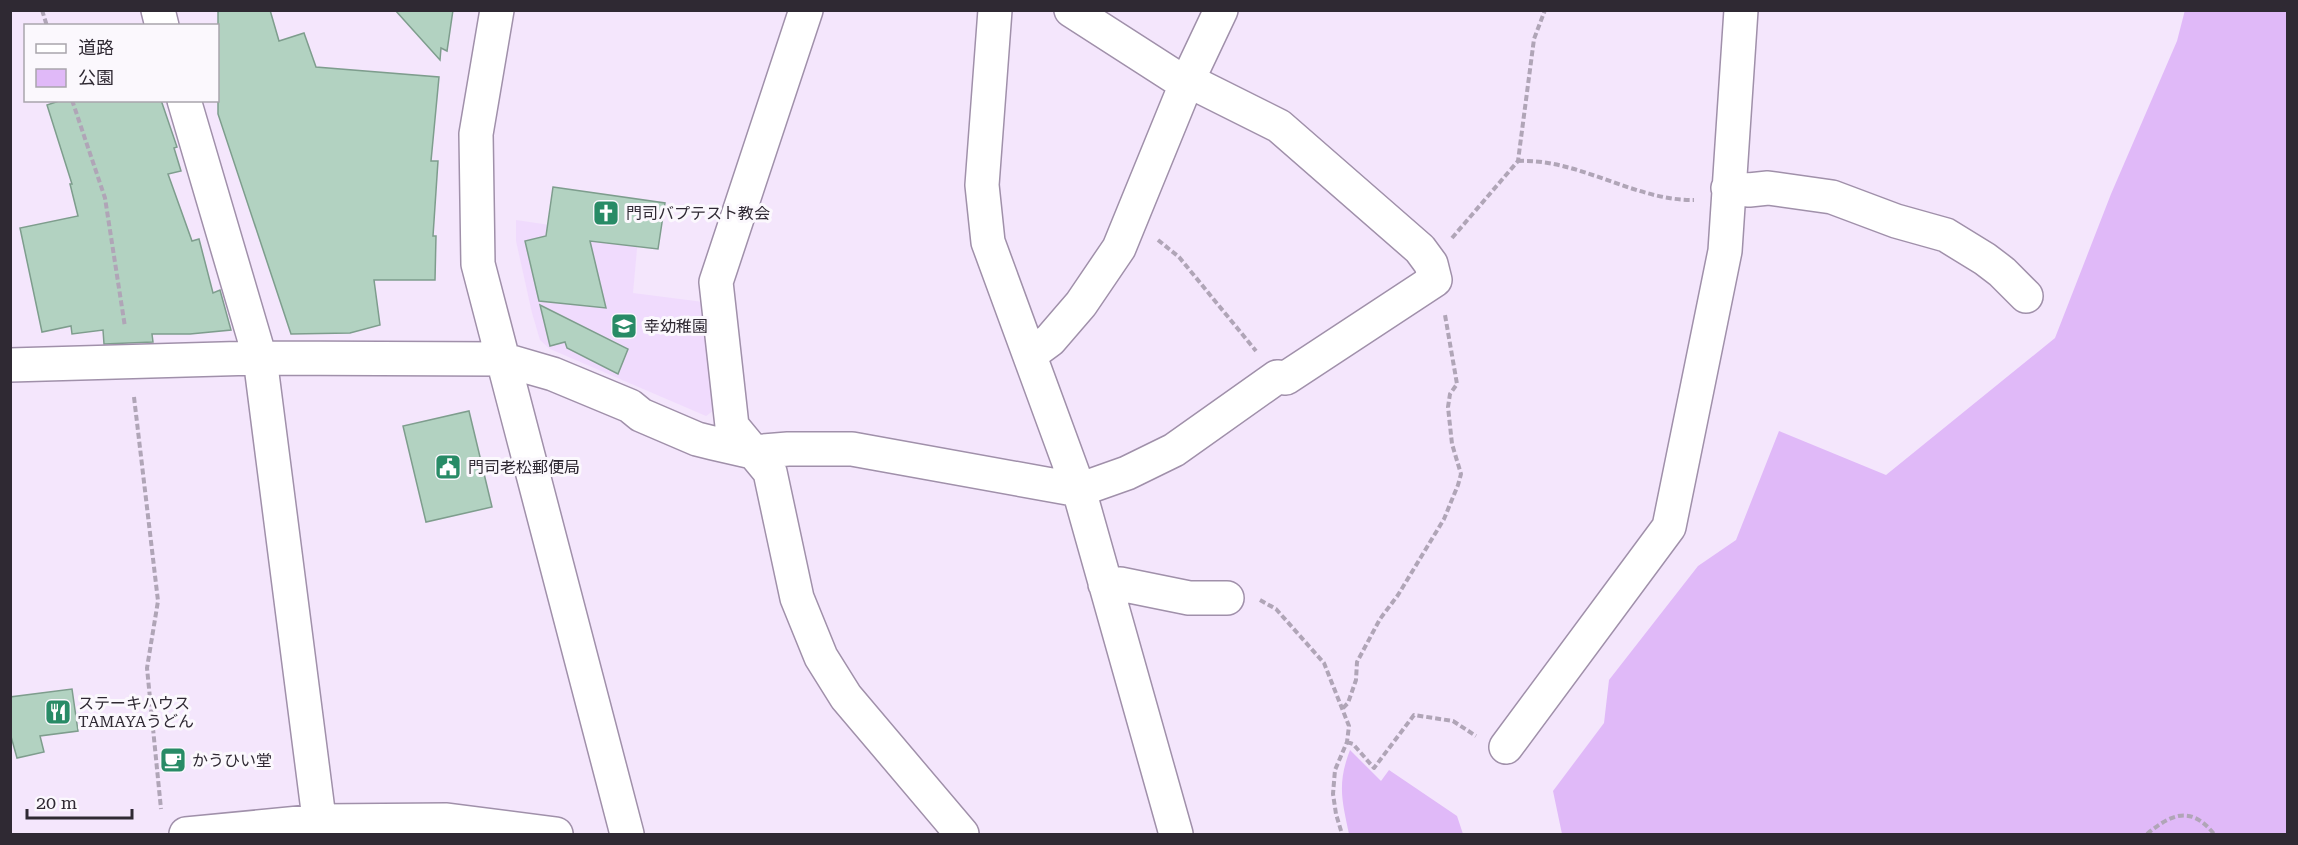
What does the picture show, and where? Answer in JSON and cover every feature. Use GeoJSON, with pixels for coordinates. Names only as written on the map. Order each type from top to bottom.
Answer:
{"type":"FeatureCollection","features":[{"type":"Feature","properties":{"kind":"street"},"geometry":{"type":"LineString","coordinates":[[497,10],[476,134],[478,264],[627,834]]}},
{"type":"Feature","properties":{"kind":"street"},"geometry":{"type":"LineString","coordinates":[[806,10],[716,282],[732,426],[770,472],[797,598],[821,657],[846,697],[962,834]]}},
{"type":"Feature","properties":{"kind":"street"},"geometry":{"type":"LineString","coordinates":[[995,10],[982,184],[988,242],[1079,490],[1105,584],[1166,832]]}},
{"type":"Feature","properties":{"kind":"street"},"geometry":{"type":"LineString","coordinates":[[10,365],[260,357],[501,359],[553,374],[630,406],[641,415],[697,439],[752,452],[788,448],[852,449],[1079,490],[1126,473],[1174,450],[1277,377],[1286,378],[1433,272],[1420,249],[1279,126],[1199,86],[1186,84],[1071,10]]}},
{"type":"Feature","properties":{"kind":"street"},"geometry":{"type":"LineString","coordinates":[[1031,354],[1050,340],[1081,304],[1119,248],[1186,84],[1221,10]]}},
{"type":"Feature","properties":{"kind":"street"},"geometry":{"type":"LineString","coordinates":[[1506,747],[1669,527],[1725,251],[1741,10]]}},
{"type":"Feature","properties":{"kind":"street"},"geometry":{"type":"LineString","coordinates":[[185,102],[260,357],[320,828]]}},
{"type":"Feature","properties":{"kind":"street"},"geometry":{"type":"LineString","coordinates":[[1728,194],[1768,188],[1832,197],[1896,222],[1946,235],[1985,259],[2026,296]]}},
{"type":"Feature","properties":{"kind":"street"},"geometry":{"type":"LineString","coordinates":[[1105,584],[1120,584],[1190,598],[1227,598]]}},
{"type":"Feature","properties":{"kind":"street"},"geometry":{"type":"LineString","coordinates":[[174,825],[320,828],[447,820],[556,834]]}},
{"type":"Feature","properties":{"kind":"path"},"geometry":{"type":"LineString","coordinates":[[1342,708],[1348,703],[1356,680],[1357,662],[1380,619],[1398,595],[1444,519],[1461,474],[1452,444],[1448,407],[1450,394],[1457,384],[1443,300],[1433,272],[1518,161],[1534,39],[1545,10]]}},
{"type":"Feature","properties":{"kind":"path"},"geometry":{"type":"LineString","coordinates":[[73,102],[105,198],[130,362],[158,601],[147,668],[174,825]]}},
{"type":"Feature","properties":{"kind":"path"},"geometry":{"type":"LineString","coordinates":[[1518,161],[1534,160],[1674,200],[1728,194]]}},
{"type":"Feature","properties":{"kind":"path"},"geometry":{"type":"LineString","coordinates":[[1130,221],[1146,230],[1179,257],[1277,377]]}},
{"type":"Feature","properties":{"kind":"path"},"geometry":{"type":"LineString","coordinates":[[1227,598],[1252,596],[1276,609],[1324,663],[1349,726],[1347,742],[1335,770],[1336,814],[1342,834]]}},
{"type":"Feature","properties":{"kind":"path"},"geometry":{"type":"LineString","coordinates":[[1347,742],[1353,744],[1367,763],[1374,768],[1414,715],[1453,721],[1494,748],[1506,747]]}},
{"type":"Feature","properties":{"kind":"path"},"geometry":{"type":"LineString","coordinates":[[2147,834],[2174,815],[2187,815],[2208,827],[2214,834]]}},
{"type":"Feature","properties":{"kind":"shaded area","name":"幸幼稚園"},"geometry":{"type":"Polygon","coordinates":[[[516,220],[638,238],[633,293],[711,303],[717,408],[706,416],[550,349],[540,340],[516,241],[516,220]]]}},
{"type":"Feature","properties":{"kind":"green space"},"geometry":{"type":"Polygon","coordinates":[[[2185,10],[2287,11],[2287,834],[1562,834],[1553,791],[1604,723],[1609,680],[1698,566],[1736,540],[1779,431],[1886,475],[2055,338],[2111,194],[2177,41],[2185,10]]]}},
{"type":"Feature","properties":{"kind":"green space"},"geometry":{"type":"Polygon","coordinates":[[[1350,750],[1381,781],[1389,770],[1457,816],[1463,834],[1349,834],[1344,811],[1342,783],[1350,750]]]}},
{"type":"Feature","properties":{"kind":"building"},"geometry":{"type":"Polygon","coordinates":[[[218,10],[270,10],[279,41],[304,33],[316,67],[439,77],[431,161],[438,161],[433,236],[436,236],[435,280],[374,280],[380,325],[350,333],[291,334],[218,114],[218,10]]]}},
{"type":"Feature","properties":{"kind":"building"},"geometry":{"type":"Polygon","coordinates":[[[395,10],[453,10],[447,51],[441,48],[440,60],[395,10]]]}},
{"type":"Feature","properties":{"kind":"building"},"geometry":{"type":"Polygon","coordinates":[[[56,102],[162,102],[177,147],[174,148],[181,171],[168,174],[192,241],[199,239],[213,293],[220,290],[231,330],[190,334],[152,334],[153,342],[104,344],[103,330],[72,334],[71,326],[42,332],[20,228],[78,216],[70,184],[72,184],[47,105],[56,102]]]}},
{"type":"Feature","properties":{"kind":"building"},"geometry":{"type":"Polygon","coordinates":[[[553,187],[665,203],[658,249],[590,241],[606,308],[539,301],[525,241],[546,236],[553,187]]]}},
{"type":"Feature","properties":{"kind":"building"},"geometry":{"type":"Polygon","coordinates":[[[540,305],[628,349],[618,374],[567,348],[565,342],[550,346],[540,305]]]}},
{"type":"Feature","properties":{"kind":"building","name":"門司老松郵便局"},"geometry":{"type":"Polygon","coordinates":[[[469,411],[492,507],[426,522],[403,426],[469,411]]]}},
{"type":"Feature","properties":{"kind":"building"},"geometry":{"type":"Polygon","coordinates":[[[72,689],[78,731],[40,736],[44,752],[17,758],[10,733],[10,697],[72,689]]]}},
{"type":"Feature","properties":{"kind":"place","name":"門司バプテスト教会"},"geometry":{"type":"Point","coordinates":[606,213]}},
{"type":"Feature","properties":{"kind":"place","name":"幸幼稚園"},"geometry":{"type":"Point","coordinates":[624,326]}},
{"type":"Feature","properties":{"kind":"place","name":"門司老松郵便局"},"geometry":{"type":"Point","coordinates":[448,467]}},
{"type":"Feature","properties":{"kind":"place","name":"ステーキハウス TAMAYAうどん"},"geometry":{"type":"Point","coordinates":[58,712]}},
{"type":"Feature","properties":{"kind":"place","name":"かうひい堂"},"geometry":{"type":"Point","coordinates":[173,760]}}]}
